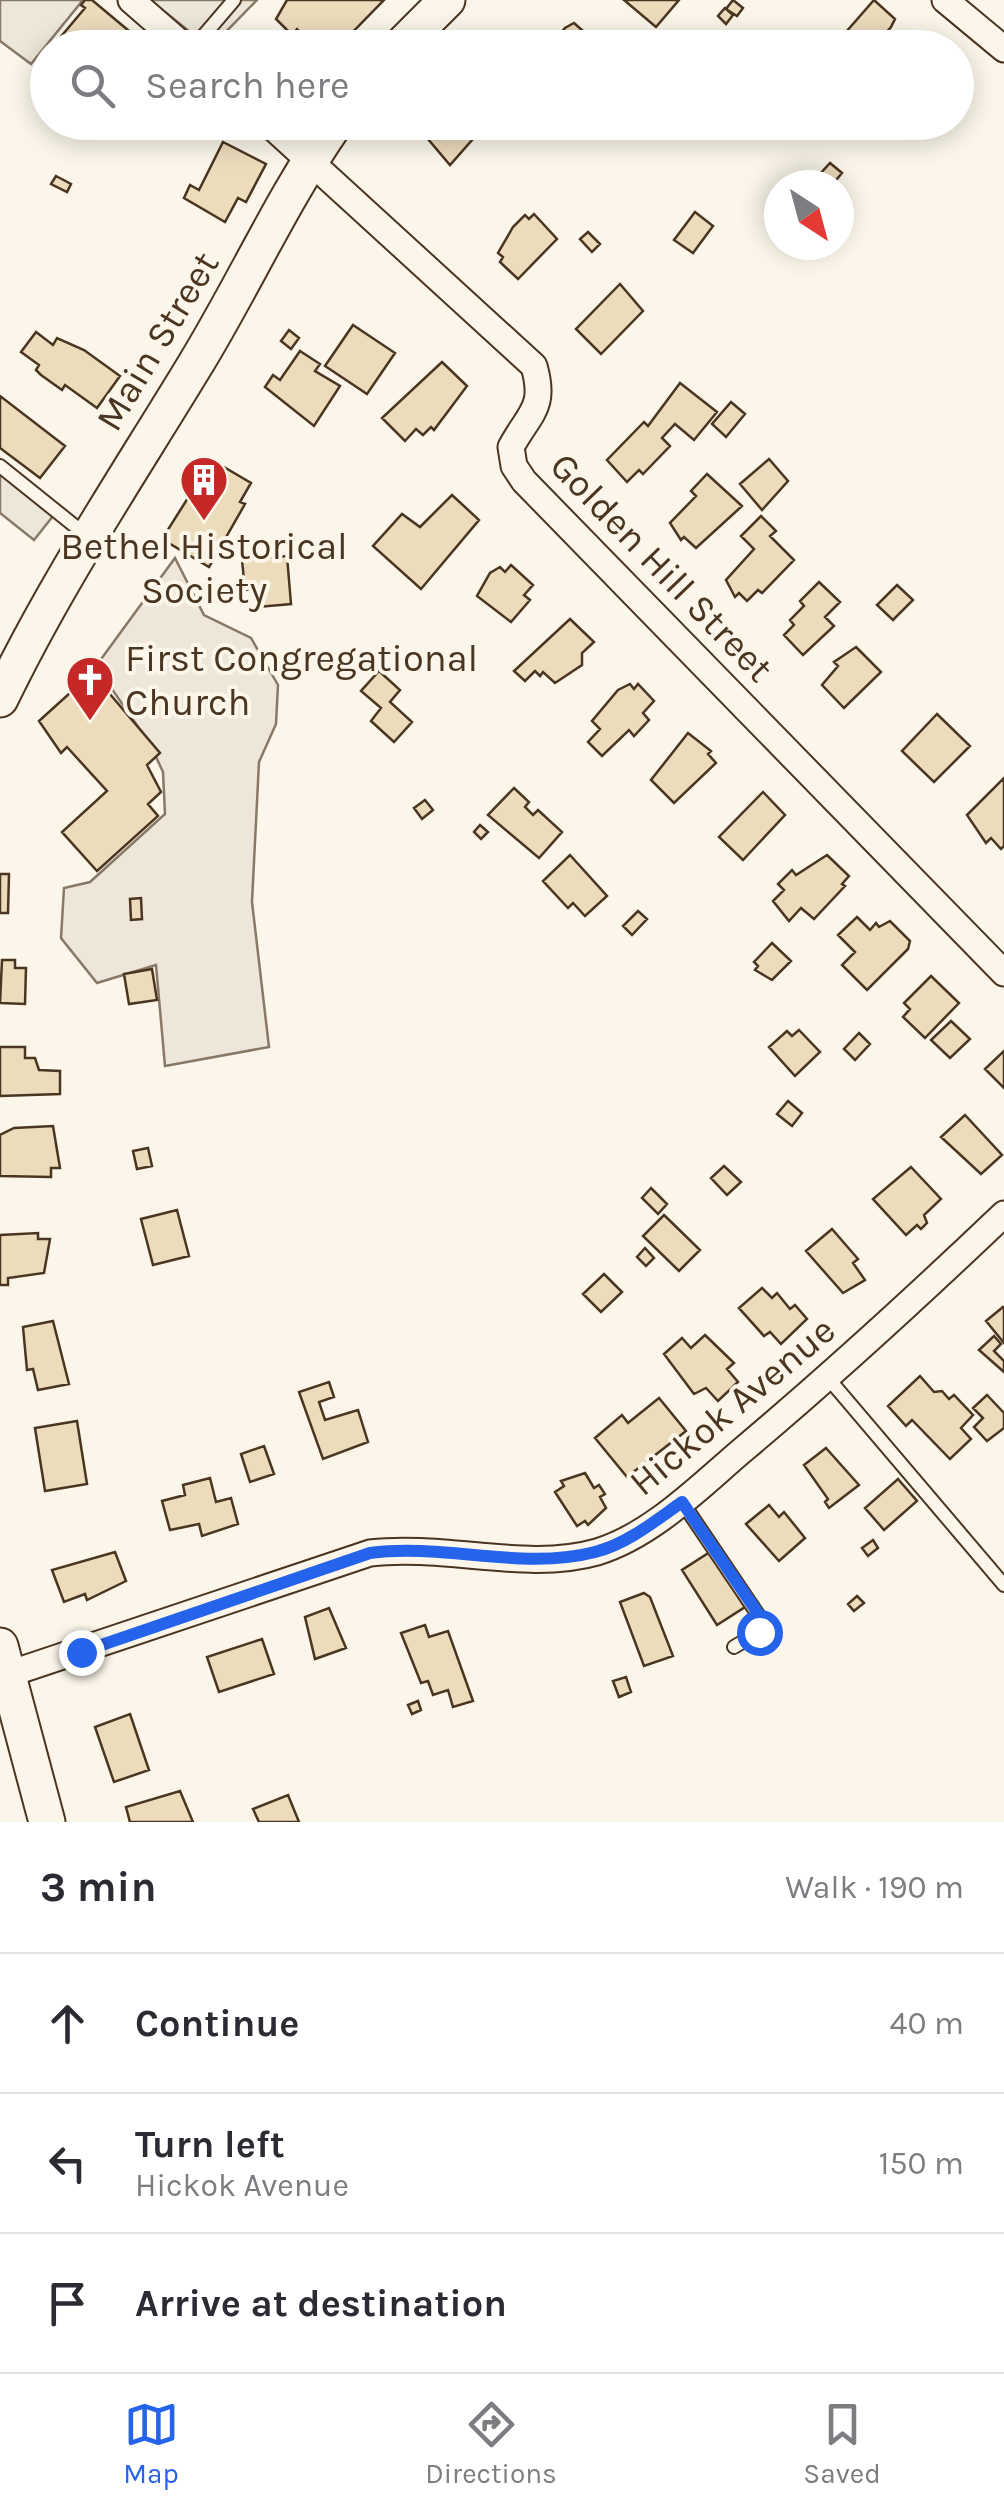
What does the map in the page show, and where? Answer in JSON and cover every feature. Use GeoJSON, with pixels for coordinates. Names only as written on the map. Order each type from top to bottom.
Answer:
{"type":"FeatureCollection","features":[{"type":"Feature","properties":{"kind":"street"},"geometry":{"type":"LineString","coordinates":[[417,30],[447,0]]}},
{"type":"Feature","properties":{"kind":"street"},"geometry":{"type":"LineString","coordinates":[[945,0],[1004,49]]}},
{"type":"Feature","properties":{"kind":"street"},"geometry":{"type":"LineString","coordinates":[[135,1],[168,30]]}},
{"type":"Feature","properties":{"kind":"street"},"geometry":{"type":"LineString","coordinates":[[287,140],[309,160]]}},
{"type":"Feature","properties":{"kind":"street","name":"Main Street"},"geometry":{"type":"LineString","coordinates":[[0,699],[48,600],[197,362],[323,140]]}},
{"type":"Feature","properties":{"kind":"street","name":"Golden Hill Street"},"geometry":{"type":"LineString","coordinates":[[309,160],[534,366],[540,388],[538,407],[511,447],[514,466],[524,481],[1004,973]]}},
{"type":"Feature","properties":{"kind":"street","name":"Main Street"},"geometry":{"type":"LineString","coordinates":[[0,646],[48,600]]}},
{"type":"Feature","properties":{"kind":"street","name":"Hickok Avenue"},"geometry":{"type":"LineString","coordinates":[[2,1666],[370,1553],[412,1548],[547,1561],[598,1552],[639,1532],[682,1502],[828,1378],[1004,1214]]}},
{"type":"Feature","properties":{"kind":"street"},"geometry":{"type":"LineString","coordinates":[[2,1666],[48,1822]]}},
{"type":"Feature","properties":{"kind":"lane"},"geometry":{"type":"LineString","coordinates":[[206,30],[234,0]]}},
{"type":"Feature","properties":{"kind":"lane"},"geometry":{"type":"LineString","coordinates":[[0,466],[88,536]]}},
{"type":"Feature","properties":{"kind":"lane"},"geometry":{"type":"LineString","coordinates":[[828,1378],[1004,1585]]}},
{"type":"Feature","properties":{"kind":"lane"},"geometry":{"type":"LineString","coordinates":[[682,1502],[762,1619],[759,1632],[734,1648]]}},
{"type":"Feature","properties":{"kind":"shaded area"},"geometry":{"type":"Polygon","coordinates":[[[0,0],[83,0],[59,30],[30,30],[30,63],[0,41],[0,0]]]}},
{"type":"Feature","properties":{"kind":"shaded area"},"geometry":{"type":"Polygon","coordinates":[[[150,0],[257,0],[228,30],[188,30],[150,0]]]}},
{"type":"Feature","properties":{"kind":"shaded area"},"geometry":{"type":"Polygon","coordinates":[[[0,466],[57,511],[34,540],[0,513],[0,466]]]}},
{"type":"Feature","properties":{"kind":"shaded area"},"geometry":{"type":"Polygon","coordinates":[[[175,558],[204,615],[251,638],[278,685],[276,724],[259,762],[252,902],[269,1047],[165,1066],[156,965],[97,983],[61,938],[64,888],[90,882],[165,814],[163,772],[150,744],[96,666],[175,558]]]}},
{"type":"Feature","properties":{"kind":"building"},"geometry":{"type":"Polygon","coordinates":[[[92,0],[128,30],[66,30],[85,8],[81,5],[92,0]]]}},
{"type":"Feature","properties":{"kind":"building"},"geometry":{"type":"Polygon","coordinates":[[[287,0],[384,0],[355,30],[287,30],[276,19],[287,0]]]}},
{"type":"Feature","properties":{"kind":"building"},"geometry":{"type":"Polygon","coordinates":[[[624,0],[679,0],[656,27],[624,0]]]}},
{"type":"Feature","properties":{"kind":"building"},"geometry":{"type":"Polygon","coordinates":[[[733,0],[743,8],[737,16],[726,9],[733,0]]]}},
{"type":"Feature","properties":{"kind":"building"},"geometry":{"type":"Polygon","coordinates":[[[874,0],[895,19],[888,30],[848,30],[874,0]]]}},
{"type":"Feature","properties":{"kind":"building"},"geometry":{"type":"Polygon","coordinates":[[[725,8],[733,15],[726,24],[718,16],[725,8]]]}},
{"type":"Feature","properties":{"kind":"building"},"geometry":{"type":"Polygon","coordinates":[[[574,23],[582,30],[563,30],[574,23]]]}},
{"type":"Feature","properties":{"kind":"building"},"geometry":{"type":"Polygon","coordinates":[[[429,140],[472,140],[450,165],[429,140]]]}},
{"type":"Feature","properties":{"kind":"building"},"geometry":{"type":"Polygon","coordinates":[[[223,142],[266,164],[246,202],[238,198],[225,222],[184,198],[190,185],[199,190],[223,142]]]}},
{"type":"Feature","properties":{"kind":"building"},"geometry":{"type":"Polygon","coordinates":[[[56,176],[71,184],[67,192],[51,184],[56,176]]]}},
{"type":"Feature","properties":{"kind":"building"},"geometry":{"type":"Polygon","coordinates":[[[695,212],[713,226],[693,253],[674,240],[695,212]]]}},
{"type":"Feature","properties":{"kind":"building"},"geometry":{"type":"Polygon","coordinates":[[[534,214],[557,239],[518,279],[500,262],[503,257],[498,253],[513,227],[525,215],[529,219],[534,214]]]}},
{"type":"Feature","properties":{"kind":"building"},"geometry":{"type":"Polygon","coordinates":[[[588,232],[600,244],[592,252],[580,239],[588,232]]]}},
{"type":"Feature","properties":{"kind":"building"},"geometry":{"type":"Polygon","coordinates":[[[620,284],[643,311],[601,354],[576,329],[620,284]]]}},
{"type":"Feature","properties":{"kind":"building"},"geometry":{"type":"Polygon","coordinates":[[[353,325],[395,353],[367,394],[325,366],[353,325]]]}},
{"type":"Feature","properties":{"kind":"building"},"geometry":{"type":"Polygon","coordinates":[[[289,330],[299,338],[291,349],[281,341],[289,330]]]}},
{"type":"Feature","properties":{"kind":"building"},"geometry":{"type":"Polygon","coordinates":[[[36,332],[53,345],[57,338],[84,350],[120,376],[97,408],[65,385],[62,390],[41,375],[36,370],[39,365],[21,352],[36,332]]]}},
{"type":"Feature","properties":{"kind":"building"},"geometry":{"type":"Polygon","coordinates":[[[300,351],[320,364],[315,371],[340,386],[314,426],[265,387],[273,375],[280,380],[300,351]]]}},
{"type":"Feature","properties":{"kind":"building"},"geometry":{"type":"Polygon","coordinates":[[[442,362],[467,386],[434,430],[431,427],[423,435],[416,429],[405,441],[382,418],[442,362]]]}},
{"type":"Feature","properties":{"kind":"building"},"geometry":{"type":"Polygon","coordinates":[[[680,383],[717,412],[694,440],[675,424],[662,438],[670,446],[643,474],[639,470],[627,482],[607,460],[644,422],[648,426],[680,383]]]}},
{"type":"Feature","properties":{"kind":"building"},"geometry":{"type":"Polygon","coordinates":[[[0,396],[65,446],[40,478],[0,448],[0,396]]]}},
{"type":"Feature","properties":{"kind":"building"},"geometry":{"type":"Polygon","coordinates":[[[731,402],[745,414],[726,437],[712,424],[731,402]]]}},
{"type":"Feature","properties":{"kind":"building"},"geometry":{"type":"Polygon","coordinates":[[[769,459],[788,481],[762,510],[740,484],[769,459]]]}},
{"type":"Feature","properties":{"kind":"building","name":"Bethel Historical Society"},"geometry":{"type":"Polygon","coordinates":[[[212,460],[251,483],[240,502],[245,504],[209,567],[162,539],[212,460]]]}},
{"type":"Feature","properties":{"kind":"building"},"geometry":{"type":"Polygon","coordinates":[[[707,474],[742,506],[696,548],[684,537],[681,540],[670,523],[696,496],[691,491],[707,474]]]}},
{"type":"Feature","properties":{"kind":"building"},"geometry":{"type":"Polygon","coordinates":[[[452,495],[479,520],[421,589],[373,546],[402,514],[420,527],[452,495]]]}},
{"type":"Feature","properties":{"kind":"building"},"geometry":{"type":"Polygon","coordinates":[[[761,516],[776,531],[770,536],[794,560],[762,593],[758,590],[747,601],[739,593],[735,597],[726,580],[754,549],[741,536],[761,516]]]}},
{"type":"Feature","properties":{"kind":"building"},"geometry":{"type":"Polygon","coordinates":[[[287,556],[291,604],[258,607],[257,588],[245,590],[242,560],[287,556]]]}},
{"type":"Feature","properties":{"kind":"building"},"geometry":{"type":"Polygon","coordinates":[[[511,565],[533,585],[524,595],[530,600],[511,622],[477,596],[490,573],[500,567],[505,572],[511,565]]]}},
{"type":"Feature","properties":{"kind":"building"},"geometry":{"type":"Polygon","coordinates":[[[819,582],[840,602],[825,617],[834,626],[803,655],[784,635],[794,625],[790,620],[804,606],[800,601],[819,582]]]}},
{"type":"Feature","properties":{"kind":"building"},"geometry":{"type":"Polygon","coordinates":[[[897,585],[913,600],[893,620],[877,605],[897,585]]]}},
{"type":"Feature","properties":{"kind":"building"},"geometry":{"type":"Polygon","coordinates":[[[570,619],[594,642],[582,653],[582,665],[555,683],[543,672],[540,676],[535,671],[525,681],[514,671],[570,619]]]}},
{"type":"Feature","properties":{"kind":"building"},"geometry":{"type":"Polygon","coordinates":[[[856,647],[881,672],[844,708],[822,685],[838,666],[834,662],[856,647]]]}},
{"type":"Feature","properties":{"kind":"building"},"geometry":{"type":"Polygon","coordinates":[[[379,671],[400,690],[390,702],[412,722],[394,742],[371,721],[381,708],[361,691],[379,671]]]}},
{"type":"Feature","properties":{"kind":"building"},"geometry":{"type":"Polygon","coordinates":[[[92,673],[160,753],[147,765],[161,792],[148,804],[158,816],[97,871],[62,832],[107,791],[67,747],[61,753],[39,721],[92,673]]]}},
{"type":"Feature","properties":{"kind":"building"},"geometry":{"type":"Polygon","coordinates":[[[630,684],[634,689],[638,684],[654,701],[643,713],[649,720],[634,736],[629,730],[602,756],[588,742],[600,729],[592,721],[618,690],[630,684]]]}},
{"type":"Feature","properties":{"kind":"building"},"geometry":{"type":"Polygon","coordinates":[[[937,714],[970,746],[934,782],[902,751],[937,714]]]}},
{"type":"Feature","properties":{"kind":"building"},"geometry":{"type":"Polygon","coordinates":[[[688,733],[711,751],[708,754],[716,763],[674,803],[651,780],[688,733]]]}},
{"type":"Feature","properties":{"kind":"building"},"geometry":{"type":"Polygon","coordinates":[[[1004,778],[1001,849],[991,838],[986,843],[967,815],[1004,778]]]}},
{"type":"Feature","properties":{"kind":"building"},"geometry":{"type":"Polygon","coordinates":[[[514,788],[529,802],[525,807],[533,815],[538,810],[562,832],[539,858],[488,815],[514,788]]]}},
{"type":"Feature","properties":{"kind":"building"},"geometry":{"type":"Polygon","coordinates":[[[763,792],[785,815],[743,860],[719,837],[763,792]]]}},
{"type":"Feature","properties":{"kind":"building"},"geometry":{"type":"Polygon","coordinates":[[[425,800],[433,810],[422,819],[414,808],[425,800]]]}},
{"type":"Feature","properties":{"kind":"building"},"geometry":{"type":"Polygon","coordinates":[[[480,825],[488,832],[481,839],[474,832],[480,825]]]}},
{"type":"Feature","properties":{"kind":"building"},"geometry":{"type":"Polygon","coordinates":[[[570,855],[607,896],[585,916],[573,903],[568,908],[543,881],[570,855]]]}},
{"type":"Feature","properties":{"kind":"building"},"geometry":{"type":"Polygon","coordinates":[[[827,855],[849,876],[842,884],[845,886],[814,919],[801,908],[789,921],[773,901],[784,890],[778,884],[792,870],[796,875],[827,855]]]}},
{"type":"Feature","properties":{"kind":"building"},"geometry":{"type":"Polygon","coordinates":[[[0,874],[9,874],[8,913],[0,913],[0,874]]]}},
{"type":"Feature","properties":{"kind":"building"},"geometry":{"type":"Polygon","coordinates":[[[141,898],[142,919],[131,920],[130,899],[141,898]]]}},
{"type":"Feature","properties":{"kind":"building"},"geometry":{"type":"Polygon","coordinates":[[[638,911],[647,919],[632,935],[623,926],[638,911]]]}},
{"type":"Feature","properties":{"kind":"building"},"geometry":{"type":"Polygon","coordinates":[[[857,917],[870,930],[876,923],[879,927],[890,921],[910,941],[908,949],[867,990],[842,965],[855,952],[838,935],[857,917]]]}},
{"type":"Feature","properties":{"kind":"building"},"geometry":{"type":"Polygon","coordinates":[[[772,943],[791,961],[772,980],[755,970],[758,966],[754,962],[772,943]]]}},
{"type":"Feature","properties":{"kind":"building"},"geometry":{"type":"Polygon","coordinates":[[[2,960],[15,960],[15,968],[26,968],[25,1004],[0,1003],[2,960]]]}},
{"type":"Feature","properties":{"kind":"building"},"geometry":{"type":"Polygon","coordinates":[[[152,969],[157,1000],[129,1004],[124,974],[152,969]]]}},
{"type":"Feature","properties":{"kind":"building"},"geometry":{"type":"Polygon","coordinates":[[[931,976],[959,1003],[925,1038],[903,1017],[910,1009],[904,1003],[931,976]]]}},
{"type":"Feature","properties":{"kind":"building"},"geometry":{"type":"Polygon","coordinates":[[[951,1021],[970,1039],[950,1058],[931,1040],[951,1021]]]}},
{"type":"Feature","properties":{"kind":"building"},"geometry":{"type":"Polygon","coordinates":[[[799,1030],[820,1052],[795,1076],[769,1047],[787,1031],[792,1036],[799,1030]]]}},
{"type":"Feature","properties":{"kind":"building"},"geometry":{"type":"Polygon","coordinates":[[[859,1033],[870,1044],[855,1060],[844,1049],[859,1033]]]}},
{"type":"Feature","properties":{"kind":"building"},"geometry":{"type":"Polygon","coordinates":[[[0,1047],[25,1047],[25,1058],[35,1058],[39,1070],[60,1071],[60,1094],[0,1096],[0,1047]]]}},
{"type":"Feature","properties":{"kind":"building"},"geometry":{"type":"Polygon","coordinates":[[[1004,1051],[1004,1088],[985,1069],[1004,1051]]]}},
{"type":"Feature","properties":{"kind":"building"},"geometry":{"type":"Polygon","coordinates":[[[788,1101],[802,1113],[792,1126],[777,1114],[788,1101]]]}},
{"type":"Feature","properties":{"kind":"building"},"geometry":{"type":"Polygon","coordinates":[[[965,1115],[1002,1155],[981,1174],[941,1137],[965,1115]]]}},
{"type":"Feature","properties":{"kind":"building"},"geometry":{"type":"Polygon","coordinates":[[[53,1126],[60,1168],[51,1168],[51,1177],[0,1176],[0,1135],[14,1128],[53,1126]]]}},
{"type":"Feature","properties":{"kind":"building"},"geometry":{"type":"Polygon","coordinates":[[[148,1148],[152,1166],[137,1169],[133,1151],[148,1148]]]}},
{"type":"Feature","properties":{"kind":"building"},"geometry":{"type":"Polygon","coordinates":[[[724,1166],[741,1182],[727,1195],[711,1178],[724,1166]]]}},
{"type":"Feature","properties":{"kind":"building"},"geometry":{"type":"Polygon","coordinates":[[[911,1167],[941,1199],[924,1215],[927,1223],[921,1229],[917,1225],[906,1235],[873,1199],[911,1167]]]}},
{"type":"Feature","properties":{"kind":"building"},"geometry":{"type":"Polygon","coordinates":[[[651,1188],[667,1204],[658,1214],[642,1198],[651,1188]]]}},
{"type":"Feature","properties":{"kind":"building"},"geometry":{"type":"Polygon","coordinates":[[[177,1210],[189,1256],[153,1265],[141,1219],[177,1210]]]}},
{"type":"Feature","properties":{"kind":"building"},"geometry":{"type":"Polygon","coordinates":[[[664,1215],[700,1250],[679,1271],[643,1236],[664,1215]]]}},
{"type":"Feature","properties":{"kind":"building"},"geometry":{"type":"Polygon","coordinates":[[[832,1229],[858,1259],[853,1263],[865,1280],[843,1293],[806,1251],[832,1229]]]}},
{"type":"Feature","properties":{"kind":"building"},"geometry":{"type":"Polygon","coordinates":[[[38,1233],[38,1239],[50,1239],[44,1273],[8,1278],[8,1285],[0,1285],[0,1235],[38,1233]]]}},
{"type":"Feature","properties":{"kind":"building"},"geometry":{"type":"Polygon","coordinates":[[[645,1248],[654,1258],[646,1266],[637,1257],[645,1248]]]}},
{"type":"Feature","properties":{"kind":"building"},"geometry":{"type":"Polygon","coordinates":[[[604,1274],[622,1292],[601,1312],[583,1294],[604,1274]]]}},
{"type":"Feature","properties":{"kind":"building"},"geometry":{"type":"Polygon","coordinates":[[[762,1288],[772,1298],[777,1293],[790,1309],[795,1305],[807,1319],[781,1344],[770,1332],[764,1336],[739,1308],[762,1288]]]}},
{"type":"Feature","properties":{"kind":"building"},"geometry":{"type":"Polygon","coordinates":[[[1004,1308],[1004,1343],[986,1321],[1004,1308]]]}},
{"type":"Feature","properties":{"kind":"building"},"geometry":{"type":"Polygon","coordinates":[[[53,1321],[69,1384],[38,1390],[33,1369],[27,1370],[23,1327],[53,1321]]]}},
{"type":"Feature","properties":{"kind":"building"},"geometry":{"type":"Polygon","coordinates":[[[705,1335],[734,1363],[727,1369],[738,1382],[718,1401],[706,1388],[694,1394],[664,1354],[682,1338],[691,1348],[705,1335]]]}},
{"type":"Feature","properties":{"kind":"building"},"geometry":{"type":"Polygon","coordinates":[[[994,1336],[1001,1344],[994,1351],[1004,1361],[1004,1372],[979,1350],[994,1336]]]}},
{"type":"Feature","properties":{"kind":"building"},"geometry":{"type":"Polygon","coordinates":[[[920,1376],[934,1392],[942,1391],[949,1399],[954,1395],[973,1415],[961,1428],[971,1439],[950,1459],[912,1420],[906,1426],[888,1406],[920,1376]]]}},
{"type":"Feature","properties":{"kind":"building"},"geometry":{"type":"Polygon","coordinates":[[[329,1382],[334,1397],[319,1402],[325,1420],[358,1410],[368,1442],[323,1459],[299,1392],[329,1382]]]}},
{"type":"Feature","properties":{"kind":"building"},"geometry":{"type":"Polygon","coordinates":[[[987,1395],[1004,1413],[1004,1428],[987,1441],[974,1427],[983,1418],[973,1408],[987,1395]]]}},
{"type":"Feature","properties":{"kind":"building"},"geometry":{"type":"Polygon","coordinates":[[[659,1398],[686,1431],[627,1477],[595,1438],[622,1415],[628,1423],[659,1398]]]}},
{"type":"Feature","properties":{"kind":"building"},"geometry":{"type":"Polygon","coordinates":[[[77,1421],[87,1484],[45,1491],[35,1428],[77,1421]]]}},
{"type":"Feature","properties":{"kind":"building"},"geometry":{"type":"Polygon","coordinates":[[[264,1446],[274,1474],[250,1482],[241,1454],[264,1446]]]}},
{"type":"Feature","properties":{"kind":"building"},"geometry":{"type":"Polygon","coordinates":[[[826,1448],[859,1485],[829,1508],[825,1502],[828,1499],[804,1465],[826,1448]]]}},
{"type":"Feature","properties":{"kind":"building"},"geometry":{"type":"Polygon","coordinates":[[[585,1473],[594,1488],[599,1485],[605,1494],[600,1497],[606,1508],[588,1525],[585,1521],[577,1526],[555,1492],[564,1486],[561,1481],[585,1473]]]}},
{"type":"Feature","properties":{"kind":"building"},"geometry":{"type":"Polygon","coordinates":[[[210,1478],[216,1502],[231,1498],[238,1524],[202,1536],[199,1524],[170,1530],[162,1501],[185,1495],[183,1485],[210,1478]]]}},
{"type":"Feature","properties":{"kind":"building"},"geometry":{"type":"Polygon","coordinates":[[[898,1479],[917,1501],[884,1530],[865,1508],[898,1479]]]}},
{"type":"Feature","properties":{"kind":"building"},"geometry":{"type":"Polygon","coordinates":[[[769,1505],[779,1517],[784,1512],[805,1538],[779,1561],[746,1524],[769,1505]]]}},
{"type":"Feature","properties":{"kind":"building"},"geometry":{"type":"Polygon","coordinates":[[[873,1540],[878,1548],[868,1556],[862,1548],[873,1540]]]}},
{"type":"Feature","properties":{"kind":"building"},"geometry":{"type":"Polygon","coordinates":[[[115,1552],[126,1581],[87,1600],[85,1594],[64,1602],[52,1570],[115,1552]]]}},
{"type":"Feature","properties":{"kind":"building"},"geometry":{"type":"Polygon","coordinates":[[[710,1552],[745,1607],[717,1625],[682,1570],[710,1552]]]}},
{"type":"Feature","properties":{"kind":"building"},"geometry":{"type":"Polygon","coordinates":[[[644,1593],[650,1597],[673,1656],[644,1666],[620,1602],[644,1593]]]}},
{"type":"Feature","properties":{"kind":"building"},"geometry":{"type":"Polygon","coordinates":[[[857,1596],[864,1603],[854,1611],[848,1604],[857,1596]]]}},
{"type":"Feature","properties":{"kind":"building"},"geometry":{"type":"Polygon","coordinates":[[[329,1608],[346,1648],[315,1659],[305,1617],[329,1608]]]}},
{"type":"Feature","properties":{"kind":"building"},"geometry":{"type":"Polygon","coordinates":[[[425,1625],[429,1637],[448,1631],[473,1701],[453,1707],[448,1690],[433,1695],[428,1681],[421,1683],[401,1633],[425,1625]]]}},
{"type":"Feature","properties":{"kind":"building"},"geometry":{"type":"Polygon","coordinates":[[[262,1639],[274,1674],[219,1692],[207,1657],[262,1639]]]}},
{"type":"Feature","properties":{"kind":"building"},"geometry":{"type":"Polygon","coordinates":[[[626,1677],[631,1692],[619,1697],[613,1681],[626,1677]]]}},
{"type":"Feature","properties":{"kind":"building"},"geometry":{"type":"Polygon","coordinates":[[[418,1701],[421,1710],[412,1714],[408,1705],[418,1701]]]}},
{"type":"Feature","properties":{"kind":"building"},"geometry":{"type":"Polygon","coordinates":[[[130,1714],[149,1770],[114,1782],[95,1727],[130,1714]]]}},
{"type":"Feature","properties":{"kind":"building"},"geometry":{"type":"Polygon","coordinates":[[[180,1791],[193,1822],[130,1822],[126,1807],[180,1791]]]}},
{"type":"Feature","properties":{"kind":"building"},"geometry":{"type":"Polygon","coordinates":[[[288,1795],[299,1822],[259,1822],[253,1809],[288,1795]]]}},
{"type":"Feature","properties":{"kind":"place","name":"Bethel Historical Society"},"geometry":{"type":"Point","coordinates":[204,522]}},
{"type":"Feature","properties":{"kind":"place","name":"First Congregational Church"},"geometry":{"type":"Point","coordinates":[90,722]}},
{"type":"Feature","properties":{"kind":"route"},"geometry":{"type":"LineString","coordinates":[[81,1652],[370,1553],[412,1548],[547,1561],[598,1552],[639,1532],[682,1502],[731,1568],[762,1619],[759,1632]]}}]}
